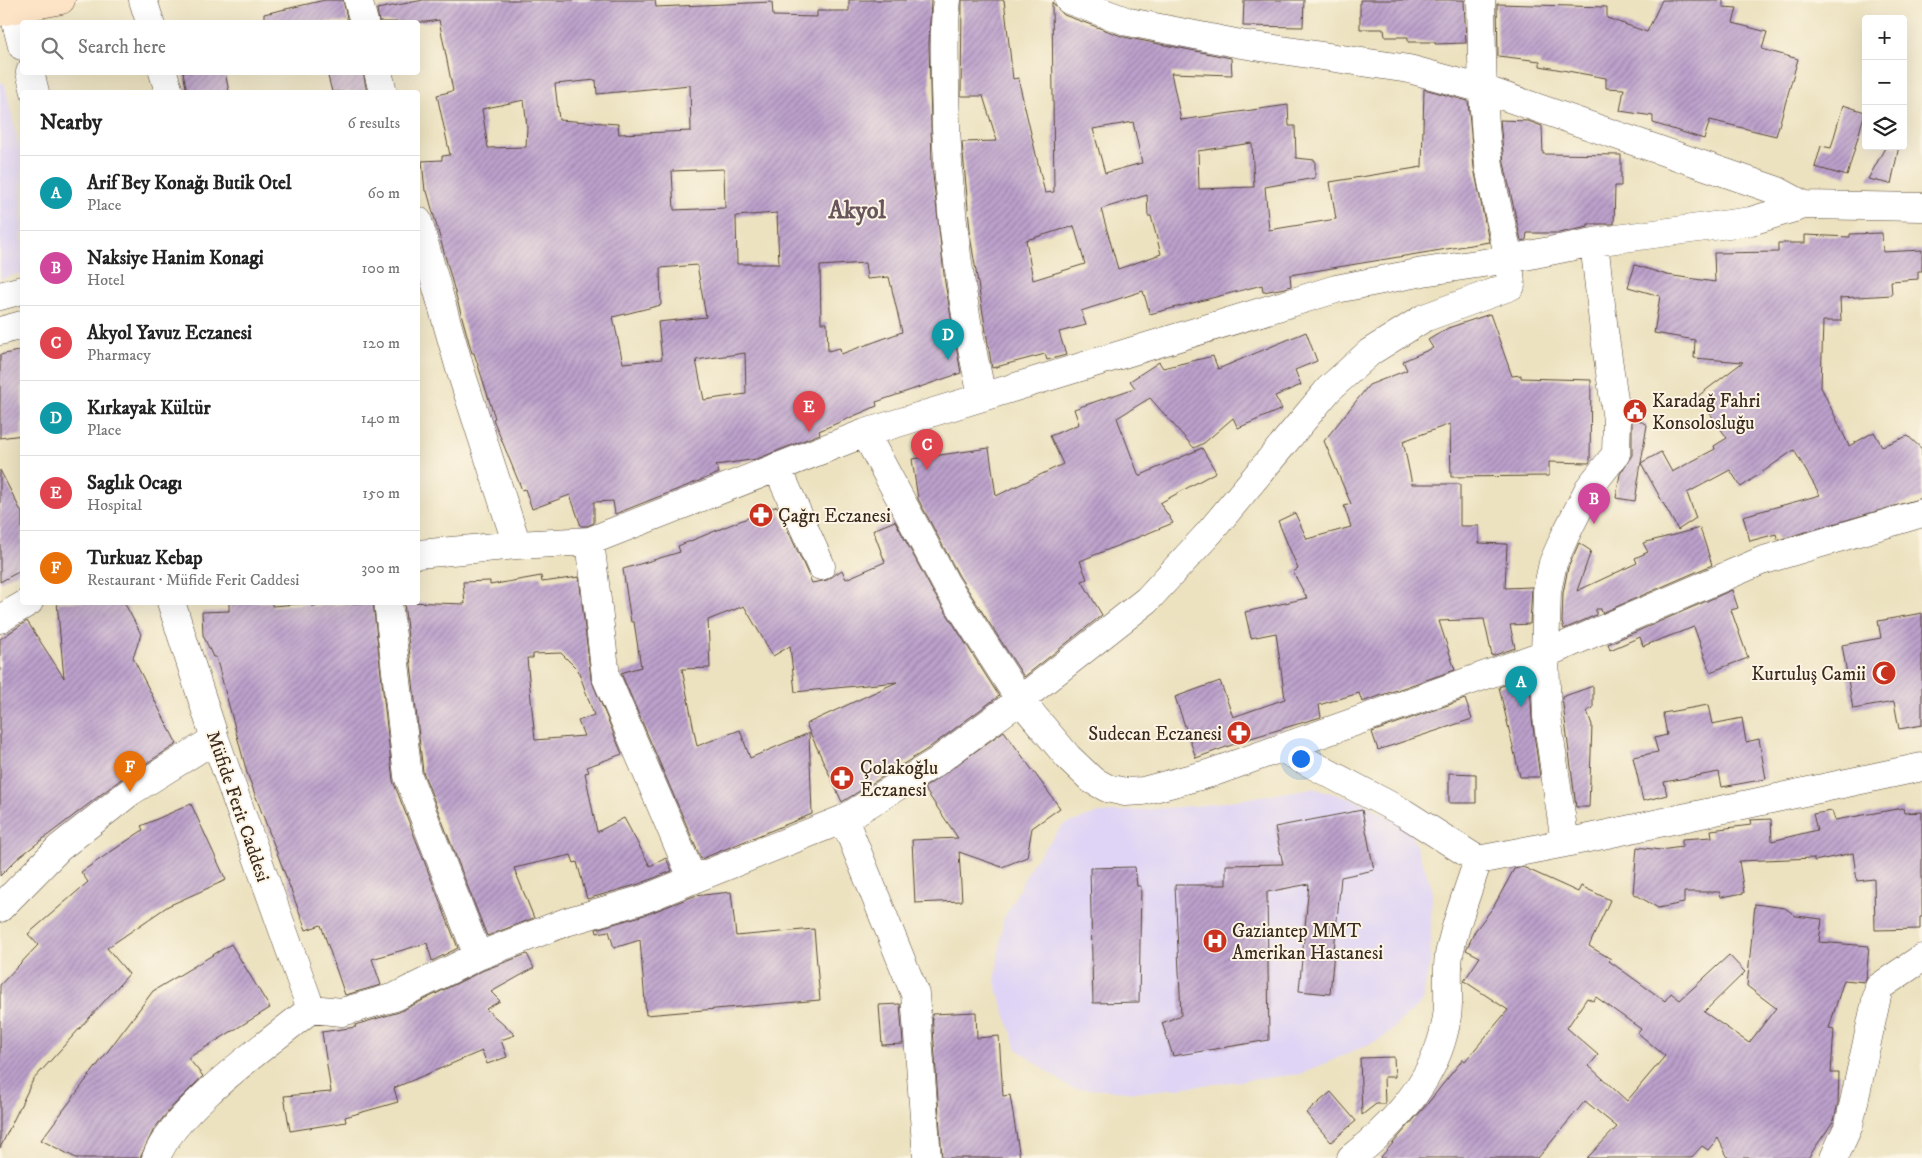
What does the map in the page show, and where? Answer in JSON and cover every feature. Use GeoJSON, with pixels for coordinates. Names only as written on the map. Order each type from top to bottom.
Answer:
{"type":"FeatureCollection","features":[{"type":"Feature","properties":{"kind":"main road"},"geometry":{"type":"LineString","coordinates":[[6,11],[61,0]]}},
{"type":"Feature","properties":{"kind":"street"},"geometry":{"type":"LineString","coordinates":[[143,0],[149,20]]}},
{"type":"Feature","properties":{"kind":"street"},"geometry":{"type":"LineString","coordinates":[[358,0],[363,20]]}},
{"type":"Feature","properties":{"kind":"street"},"geometry":{"type":"LineString","coordinates":[[947,0],[945,141],[954,236],[971,347],[982,396]]}},
{"type":"Feature","properties":{"kind":"street"},"geometry":{"type":"LineString","coordinates":[[1069,0],[1129,22],[1241,44],[1409,69],[1483,89],[1778,191],[1804,205]]}},
{"type":"Feature","properties":{"kind":"street"},"geometry":{"type":"LineString","coordinates":[[156,1158],[161,1144],[203,1097],[310,1009],[342,1012],[395,997],[478,956],[566,922],[644,899],[693,880],[844,819],[935,763],[1020,700],[1147,600],[1209,533],[1330,389],[1370,352],[1424,318],[1511,286],[1510,259],[1489,166],[1483,89],[1481,0]]}},
{"type":"Feature","properties":{"kind":"street"},"geometry":{"type":"LineString","coordinates":[[6,11],[20,42]]}},
{"type":"Feature","properties":{"kind":"street"},"geometry":{"type":"LineString","coordinates":[[31,75],[34,90]]}},
{"type":"Feature","properties":{"kind":"street"},"geometry":{"type":"LineString","coordinates":[[164,75],[168,90]]}},
{"type":"Feature","properties":{"kind":"street"},"geometry":{"type":"LineString","coordinates":[[379,75],[382,90]]}},
{"type":"Feature","properties":{"kind":"street"},"geometry":{"type":"LineString","coordinates":[[420,554],[516,545],[590,541],[865,433],[1336,290],[1423,272],[1510,259],[1594,242],[1751,221],[1804,205],[1922,207]]}},
{"type":"Feature","properties":{"kind":"street"},"geometry":{"type":"LineString","coordinates":[[420,227],[460,369],[516,545]]}},
{"type":"Feature","properties":{"kind":"street"},"geometry":{"type":"LineString","coordinates":[[1565,844],[1547,717],[1545,654],[1547,591],[1553,563],[1589,488],[1616,454],[1618,420],[1604,331],[1594,242]]}},
{"type":"Feature","properties":{"kind":"street"},"geometry":{"type":"LineString","coordinates":[[0,296],[20,291]]}},
{"type":"Feature","properties":{"kind":"street"},"geometry":{"type":"LineString","coordinates":[[0,332],[20,327]]}},
{"type":"Feature","properties":{"kind":"street"},"geometry":{"type":"LineString","coordinates":[[865,433],[946,584],[1020,700],[1068,757],[1092,780],[1107,788],[1125,792],[1144,791],[1211,773],[1545,654],[1761,561],[1922,513]]}},
{"type":"Feature","properties":{"kind":"street"},"geometry":{"type":"LineString","coordinates":[[777,467],[821,566]]}},
{"type":"Feature","properties":{"kind":"street"},"geometry":{"type":"LineString","coordinates":[[590,541],[606,677],[693,880]]}},
{"type":"Feature","properties":{"kind":"street"},"geometry":{"type":"LineString","coordinates":[[0,619],[24,605]]}},
{"type":"Feature","properties":{"kind":"street","name":"Müfide Ferit Caddesi"},"geometry":{"type":"LineString","coordinates":[[172,605],[216,739],[310,1009]]}},
{"type":"Feature","properties":{"kind":"street"},"geometry":{"type":"LineString","coordinates":[[388,605],[408,776],[478,956]]}},
{"type":"Feature","properties":{"kind":"street"},"geometry":{"type":"LineString","coordinates":[[0,908],[59,848],[130,792],[216,739]]}},
{"type":"Feature","properties":{"kind":"street"},"geometry":{"type":"LineString","coordinates":[[1281,748],[1404,812],[1478,860],[1565,844],[1922,767]]}},
{"type":"Feature","properties":{"kind":"street"},"geometry":{"type":"LineString","coordinates":[[844,819],[915,994],[927,1158]]}},
{"type":"Feature","properties":{"kind":"street"},"geometry":{"type":"LineString","coordinates":[[1351,1158],[1378,1137],[1418,1091],[1439,1054],[1447,1016],[1449,956],[1478,860]]}},
{"type":"Feature","properties":{"kind":"street"},"geometry":{"type":"LineString","coordinates":[[1834,1158],[1849,1125],[1879,987],[1922,958]]}},
{"type":"Feature","properties":{"kind":"shaded area"},"geometry":{"type":"Polygon","coordinates":[[[0,81],[5,85],[20,151],[20,274],[0,279],[0,81]]]}},
{"type":"Feature","properties":{"kind":"shaded area","name":"Gaziantep MMT Amerikan Hastanesi"},"geometry":{"type":"Polygon","coordinates":[[[1313,788],[1359,801],[1409,828],[1432,887],[1430,962],[1422,1002],[1383,1038],[1301,1074],[1142,1092],[1070,1088],[1017,1049],[995,982],[1003,920],[1032,864],[1063,825],[1100,813],[1205,805],[1313,788]]]}},
{"type":"Feature","properties":{"kind":"building"},"geometry":{"type":"Polygon","coordinates":[[[325,0],[343,0],[348,20],[264,20],[264,14],[325,0]]]}},
{"type":"Feature","properties":{"kind":"building"},"geometry":{"type":"Polygon","coordinates":[[[423,0],[655,0],[656,7],[772,2],[773,16],[817,17],[817,11],[849,11],[849,0],[931,0],[929,44],[932,166],[945,283],[961,373],[876,402],[877,406],[819,431],[820,434],[757,459],[716,465],[719,473],[615,514],[613,501],[594,502],[594,523],[587,526],[581,526],[570,495],[532,509],[525,489],[522,490],[493,419],[495,418],[474,353],[472,353],[427,191],[425,191],[422,161],[442,160],[442,156],[450,155],[437,95],[453,91],[439,20],[420,22],[420,20],[379,20],[377,9],[423,0]],[[596,80],[555,84],[559,120],[618,124],[619,134],[691,131],[690,85],[597,94],[596,80]],[[524,100],[482,109],[488,148],[526,147],[527,127],[524,100]],[[724,169],[672,171],[674,210],[725,208],[724,169]],[[777,213],[736,216],[737,264],[779,264],[777,213]],[[865,263],[820,266],[821,323],[827,323],[828,351],[840,348],[841,354],[902,332],[889,277],[867,279],[865,263]],[[697,265],[660,268],[661,305],[613,317],[623,363],[662,359],[658,322],[706,317],[697,265]],[[745,353],[696,360],[704,400],[746,394],[745,353]]]}},
{"type":"Feature","properties":{"kind":"building"},"geometry":{"type":"Polygon","coordinates":[[[962,0],[1004,0],[1013,79],[1018,78],[1045,193],[1054,192],[1052,2],[1064,15],[1124,37],[1231,58],[1232,75],[1171,73],[1181,120],[1288,105],[1289,126],[1295,126],[1296,158],[1315,160],[1315,178],[1265,187],[1269,230],[1336,219],[1330,182],[1422,167],[1424,89],[1468,101],[1474,168],[1489,242],[1290,275],[1291,286],[1285,288],[1263,292],[1262,285],[1150,314],[1143,291],[1081,311],[1086,325],[1059,332],[1066,355],[1047,360],[1045,354],[992,368],[971,241],[962,142],[997,141],[983,96],[961,96],[962,0]],[[1133,122],[1093,129],[1105,173],[1142,163],[1133,122]],[[1252,143],[1198,151],[1199,189],[1254,187],[1252,143]],[[1147,195],[1101,209],[1118,269],[1161,254],[1151,216],[1148,216],[1147,195]],[[1074,226],[1026,240],[1033,280],[1085,264],[1074,226]]]}},
{"type":"Feature","properties":{"kind":"building"},"geometry":{"type":"Polygon","coordinates":[[[1244,0],[1304,0],[1303,27],[1243,26],[1244,0]]]}},
{"type":"Feature","properties":{"kind":"building"},"geometry":{"type":"Polygon","coordinates":[[[1360,0],[1464,0],[1466,43],[1435,44],[1435,42],[1408,42],[1408,37],[1385,37],[1384,29],[1360,29],[1360,0]]]}},
{"type":"Feature","properties":{"kind":"building"},"geometry":{"type":"Polygon","coordinates":[[[1662,0],[1723,0],[1723,7],[1737,8],[1733,23],[1767,32],[1762,49],[1798,59],[1776,136],[1710,120],[1704,139],[1653,123],[1653,116],[1620,111],[1624,89],[1606,88],[1606,78],[1540,66],[1540,61],[1498,56],[1497,4],[1607,7],[1607,18],[1647,32],[1662,0]]]}},
{"type":"Feature","properties":{"kind":"building"},"geometry":{"type":"Polygon","coordinates":[[[184,75],[226,75],[229,90],[187,90],[184,75]]]}},
{"type":"Feature","properties":{"kind":"building"},"geometry":{"type":"Polygon","coordinates":[[[328,75],[364,75],[367,90],[332,90],[328,75]]]}},
{"type":"Feature","properties":{"kind":"building"},"geometry":{"type":"Polygon","coordinates":[[[1843,105],[1862,111],[1862,123],[1847,176],[1815,167],[1821,146],[1831,148],[1843,105]]]}},
{"type":"Feature","properties":{"kind":"building"},"geometry":{"type":"Polygon","coordinates":[[[1500,120],[1528,121],[1542,126],[1543,154],[1621,155],[1621,186],[1615,186],[1614,224],[1588,224],[1588,227],[1559,233],[1527,233],[1526,240],[1521,241],[1504,163],[1500,120]]]}},
{"type":"Feature","properties":{"kind":"building"},"geometry":{"type":"Polygon","coordinates":[[[1884,150],[1898,150],[1891,184],[1868,179],[1884,150]]]}},
{"type":"Feature","properties":{"kind":"building"},"geometry":{"type":"Polygon","coordinates":[[[1882,233],[1883,252],[1922,250],[1922,271],[1918,271],[1918,279],[1891,281],[1892,295],[1840,298],[1841,321],[1823,321],[1821,387],[1849,446],[1874,432],[1882,446],[1908,436],[1922,449],[1922,498],[1778,540],[1776,534],[1750,541],[1743,516],[1820,495],[1794,450],[1741,487],[1730,470],[1687,493],[1696,518],[1678,530],[1641,463],[1661,452],[1672,472],[1715,449],[1714,446],[1727,438],[1698,396],[1743,362],[1694,358],[1695,340],[1654,333],[1660,296],[1628,287],[1635,265],[1667,275],[1715,282],[1714,253],[1778,252],[1778,243],[1805,243],[1805,235],[1850,237],[1850,234],[1882,233]]]}},
{"type":"Feature","properties":{"kind":"building"},"geometry":{"type":"Polygon","coordinates":[[[1490,314],[1512,376],[1521,375],[1521,378],[1591,380],[1589,463],[1549,462],[1549,476],[1451,477],[1450,424],[1403,441],[1412,484],[1460,484],[1460,526],[1479,526],[1479,543],[1507,544],[1505,588],[1532,587],[1530,624],[1510,625],[1515,648],[1492,656],[1484,619],[1439,621],[1455,670],[1362,702],[1359,693],[1319,705],[1321,717],[1251,738],[1196,758],[1175,697],[1220,681],[1233,717],[1285,699],[1276,633],[1251,638],[1245,612],[1307,598],[1293,572],[1298,569],[1278,521],[1295,513],[1307,539],[1351,527],[1344,506],[1351,504],[1324,441],[1369,385],[1407,370],[1403,361],[1433,348],[1428,340],[1448,328],[1490,314]]]}},
{"type":"Feature","properties":{"kind":"building"},"geometry":{"type":"Polygon","coordinates":[[[1306,332],[1317,361],[1295,370],[1301,385],[1275,396],[1282,409],[1238,428],[1233,418],[1204,443],[1194,448],[1150,398],[1117,418],[1139,476],[1202,448],[1216,472],[1160,503],[1173,523],[1080,561],[1087,579],[1082,581],[1102,615],[1024,677],[959,576],[918,499],[912,459],[989,448],[996,496],[1063,464],[1050,436],[1079,424],[1074,409],[1135,388],[1130,381],[1159,362],[1163,368],[1213,356],[1218,369],[1306,332]]]}},
{"type":"Feature","properties":{"kind":"building"},"geometry":{"type":"Polygon","coordinates":[[[20,350],[20,435],[0,438],[0,355],[20,350]]]}},
{"type":"Feature","properties":{"kind":"building"},"geometry":{"type":"Polygon","coordinates":[[[1632,416],[1647,425],[1635,501],[1616,498],[1620,474],[1632,455],[1632,416]]]}},
{"type":"Feature","properties":{"kind":"building"},"geometry":{"type":"Polygon","coordinates":[[[0,470],[20,509],[20,571],[0,582],[0,470]]]}},
{"type":"Feature","properties":{"kind":"building"},"geometry":{"type":"Polygon","coordinates":[[[777,506],[812,583],[827,580],[842,570],[846,579],[885,562],[873,530],[895,521],[933,592],[999,696],[926,750],[842,802],[806,724],[897,682],[795,692],[790,646],[773,656],[744,606],[708,620],[710,668],[682,669],[697,746],[740,730],[750,758],[809,733],[812,814],[701,859],[621,673],[641,667],[634,622],[631,622],[623,569],[680,552],[678,546],[777,506]]]}},
{"type":"Feature","properties":{"kind":"building"},"geometry":{"type":"Polygon","coordinates":[[[1700,528],[1712,565],[1602,613],[1601,609],[1596,609],[1596,615],[1564,629],[1562,623],[1563,593],[1568,568],[1579,543],[1591,551],[1577,591],[1637,563],[1635,558],[1648,552],[1643,543],[1700,528]]]}},
{"type":"Feature","properties":{"kind":"building"},"geometry":{"type":"Polygon","coordinates":[[[541,576],[542,582],[579,577],[591,679],[622,754],[587,767],[589,772],[585,773],[597,832],[624,818],[650,866],[666,858],[672,871],[639,884],[587,899],[577,862],[574,863],[571,855],[514,868],[534,918],[487,936],[423,772],[404,605],[420,605],[420,603],[465,604],[463,582],[490,581],[490,585],[541,576]],[[561,653],[533,654],[533,658],[527,658],[535,740],[584,736],[578,721],[594,715],[578,670],[561,653]]]}},
{"type":"Feature","properties":{"kind":"building"},"geometry":{"type":"Polygon","coordinates":[[[1732,590],[1738,608],[1731,610],[1748,658],[1710,672],[1694,627],[1643,646],[1640,637],[1610,650],[1608,644],[1732,590]]]}},
{"type":"Feature","properties":{"kind":"building"},"geometry":{"type":"Polygon","coordinates":[[[57,605],[126,605],[141,634],[133,658],[177,744],[120,780],[18,858],[0,876],[0,639],[27,621],[64,678],[57,605]]]}},
{"type":"Feature","properties":{"kind":"building"},"geometry":{"type":"Polygon","coordinates":[[[229,605],[373,605],[393,781],[458,948],[432,961],[427,943],[372,959],[381,985],[345,995],[321,925],[306,930],[247,773],[216,657],[213,657],[203,635],[202,612],[229,611],[229,605]]]}},
{"type":"Feature","properties":{"kind":"building","name":"Kurtuluş Camii"},"geometry":{"type":"Polygon","coordinates":[[[1922,613],[1922,725],[1899,729],[1894,702],[1853,709],[1842,645],[1881,638],[1878,621],[1922,613]]]}},
{"type":"Feature","properties":{"kind":"building"},"geometry":{"type":"Polygon","coordinates":[[[1522,679],[1523,682],[1530,682],[1532,719],[1540,777],[1520,777],[1499,687],[1522,679]]]}},
{"type":"Feature","properties":{"kind":"building"},"geometry":{"type":"Polygon","coordinates":[[[1593,686],[1593,708],[1587,711],[1592,725],[1589,807],[1576,807],[1562,697],[1593,686]]]}},
{"type":"Feature","properties":{"kind":"building"},"geometry":{"type":"Polygon","coordinates":[[[1465,699],[1472,719],[1378,750],[1372,732],[1465,699]]]}},
{"type":"Feature","properties":{"kind":"building"},"geometry":{"type":"Polygon","coordinates":[[[1708,705],[1712,724],[1742,718],[1746,742],[1759,739],[1766,779],[1722,787],[1719,772],[1664,782],[1667,795],[1643,801],[1633,757],[1658,752],[1654,738],[1667,735],[1663,713],[1708,705]]]}},
{"type":"Feature","properties":{"kind":"building"},"geometry":{"type":"Polygon","coordinates":[[[1004,731],[1060,808],[1032,828],[1027,857],[1002,867],[959,852],[962,901],[915,903],[912,840],[958,838],[924,788],[1004,731]]]}},
{"type":"Feature","properties":{"kind":"building"},"geometry":{"type":"Polygon","coordinates":[[[1449,773],[1476,774],[1476,803],[1449,803],[1449,773]]]}},
{"type":"Feature","properties":{"kind":"building"},"geometry":{"type":"Polygon","coordinates":[[[191,804],[226,880],[168,906],[107,948],[129,974],[33,1080],[0,1148],[0,985],[38,945],[28,934],[88,882],[81,872],[143,830],[141,826],[191,804]]]}},
{"type":"Feature","properties":{"kind":"building"},"geometry":{"type":"Polygon","coordinates":[[[1903,808],[1904,813],[1922,812],[1922,917],[1920,917],[1920,929],[1875,930],[1874,879],[1857,881],[1853,853],[1814,861],[1814,858],[1739,861],[1744,893],[1721,897],[1720,892],[1684,892],[1684,903],[1658,908],[1633,893],[1637,847],[1660,850],[1682,847],[1682,839],[1712,837],[1711,830],[1751,825],[1750,820],[1771,819],[1772,841],[1817,830],[1813,814],[1832,811],[1835,820],[1903,808]]]}},
{"type":"Feature","properties":{"kind":"building"},"geometry":{"type":"Polygon","coordinates":[[[1362,810],[1374,870],[1341,877],[1330,994],[1299,991],[1309,884],[1267,892],[1269,1040],[1173,1056],[1162,1023],[1181,1015],[1175,885],[1226,885],[1226,865],[1283,864],[1275,827],[1362,810]]]}},
{"type":"Feature","properties":{"kind":"building"},"geometry":{"type":"Polygon","coordinates":[[[1135,867],[1137,886],[1141,886],[1139,1002],[1093,1003],[1090,868],[1135,867]]]}},
{"type":"Feature","properties":{"kind":"building"},"geometry":{"type":"Polygon","coordinates":[[[1523,867],[1578,892],[1581,886],[1610,900],[1589,946],[1611,959],[1609,961],[1665,1001],[1671,993],[1680,1000],[1729,955],[1745,972],[1704,1012],[1749,1043],[1776,1008],[1747,986],[1755,904],[1785,908],[1796,916],[1822,919],[1819,942],[1869,946],[1866,980],[1865,982],[1844,980],[1829,1028],[1834,1029],[1831,1073],[1839,1073],[1838,1103],[1834,1120],[1808,1158],[1728,1158],[1718,1138],[1708,1150],[1702,1146],[1691,1158],[1587,1158],[1617,1127],[1585,1101],[1538,1158],[1380,1158],[1463,1059],[1465,1061],[1508,1010],[1464,981],[1480,957],[1466,950],[1475,931],[1494,906],[1514,869],[1523,867]],[[1596,997],[1593,1001],[1587,998],[1567,1028],[1598,1055],[1589,1066],[1627,1101],[1665,1056],[1638,1033],[1641,1029],[1596,997]]]}},
{"type":"Feature","properties":{"kind":"building"},"geometry":{"type":"Polygon","coordinates":[[[731,892],[736,936],[814,929],[820,1000],[646,1015],[640,940],[614,948],[609,931],[597,933],[596,929],[648,914],[694,896],[731,892]]]}},
{"type":"Feature","properties":{"kind":"building"},"geometry":{"type":"Polygon","coordinates":[[[231,944],[270,1008],[188,1058],[203,1076],[171,1108],[154,1129],[140,1158],[76,1158],[41,1140],[153,991],[231,944]]]}},
{"type":"Feature","properties":{"kind":"building"},"geometry":{"type":"Polygon","coordinates":[[[527,954],[534,968],[491,992],[500,1001],[486,1009],[515,1035],[501,1040],[507,1057],[487,1064],[482,1051],[394,1088],[398,1102],[345,1117],[346,1122],[290,1131],[284,1096],[331,1092],[322,1032],[356,1027],[355,1025],[399,1012],[484,970],[527,954]]]}},
{"type":"Feature","properties":{"kind":"building"},"geometry":{"type":"Polygon","coordinates":[[[900,1004],[903,1044],[882,1045],[879,1005],[900,1004]]]}},
{"type":"Feature","properties":{"kind":"building"},"geometry":{"type":"Polygon","coordinates":[[[976,1012],[977,1038],[999,1036],[1003,1096],[1010,1095],[1020,1158],[942,1158],[932,1014],[976,1012]]]}},
{"type":"Feature","properties":{"kind":"building"},"geometry":{"type":"Polygon","coordinates":[[[1394,1057],[1395,1077],[1384,1077],[1385,1104],[1376,1104],[1362,1115],[1360,1058],[1394,1057]]]}},
{"type":"Feature","properties":{"kind":"building"},"geometry":{"type":"Polygon","coordinates":[[[1331,1092],[1356,1121],[1331,1142],[1306,1113],[1331,1092]]]}},
{"type":"Feature","properties":{"kind":"place","name":"Kırkayak Kültür"},"geometry":{"type":"Point","coordinates":[948,360]}},
{"type":"Feature","properties":{"kind":"place","name":"Karadağ Fahri Konsolosluğu"},"geometry":{"type":"Point","coordinates":[1635,411]}},
{"type":"Feature","properties":{"kind":"place","name":"Saglık Ocagı"},"geometry":{"type":"Point","coordinates":[809,432]}},
{"type":"Feature","properties":{"kind":"place","name":"Akyol Yavuz Eczanesi"},"geometry":{"type":"Point","coordinates":[927,470]}},
{"type":"Feature","properties":{"kind":"place","name":"Çağrı Eczanesi"},"geometry":{"type":"Point","coordinates":[761,515]}},
{"type":"Feature","properties":{"kind":"place","name":"Naksiye Hanim Konagi"},"geometry":{"type":"Point","coordinates":[1594,524]}},
{"type":"Feature","properties":{"kind":"place","name":"Kurtuluş Camii"},"geometry":{"type":"Point","coordinates":[1884,673]}},
{"type":"Feature","properties":{"kind":"place","name":"Arif Bey Konağı Butik Otel"},"geometry":{"type":"Point","coordinates":[1521,707]}},
{"type":"Feature","properties":{"kind":"place","name":"Sudecan Eczanesi"},"geometry":{"type":"Point","coordinates":[1239,733]}},
{"type":"Feature","properties":{"kind":"place","name":"Çolakoğlu Eczanesi"},"geometry":{"type":"Point","coordinates":[842,778]}},
{"type":"Feature","properties":{"kind":"place","name":"Turkuaz Kebap"},"geometry":{"type":"Point","coordinates":[130,792]}},
{"type":"Feature","properties":{"kind":"place","name":"Gaziantep MMT Amerikan Hastanesi"},"geometry":{"type":"Point","coordinates":[1215,941]}},
{"type":"Feature","properties":{"kind":"district","name":"Akyol"},"geometry":{"type":"Point","coordinates":[857,210]}}]}
